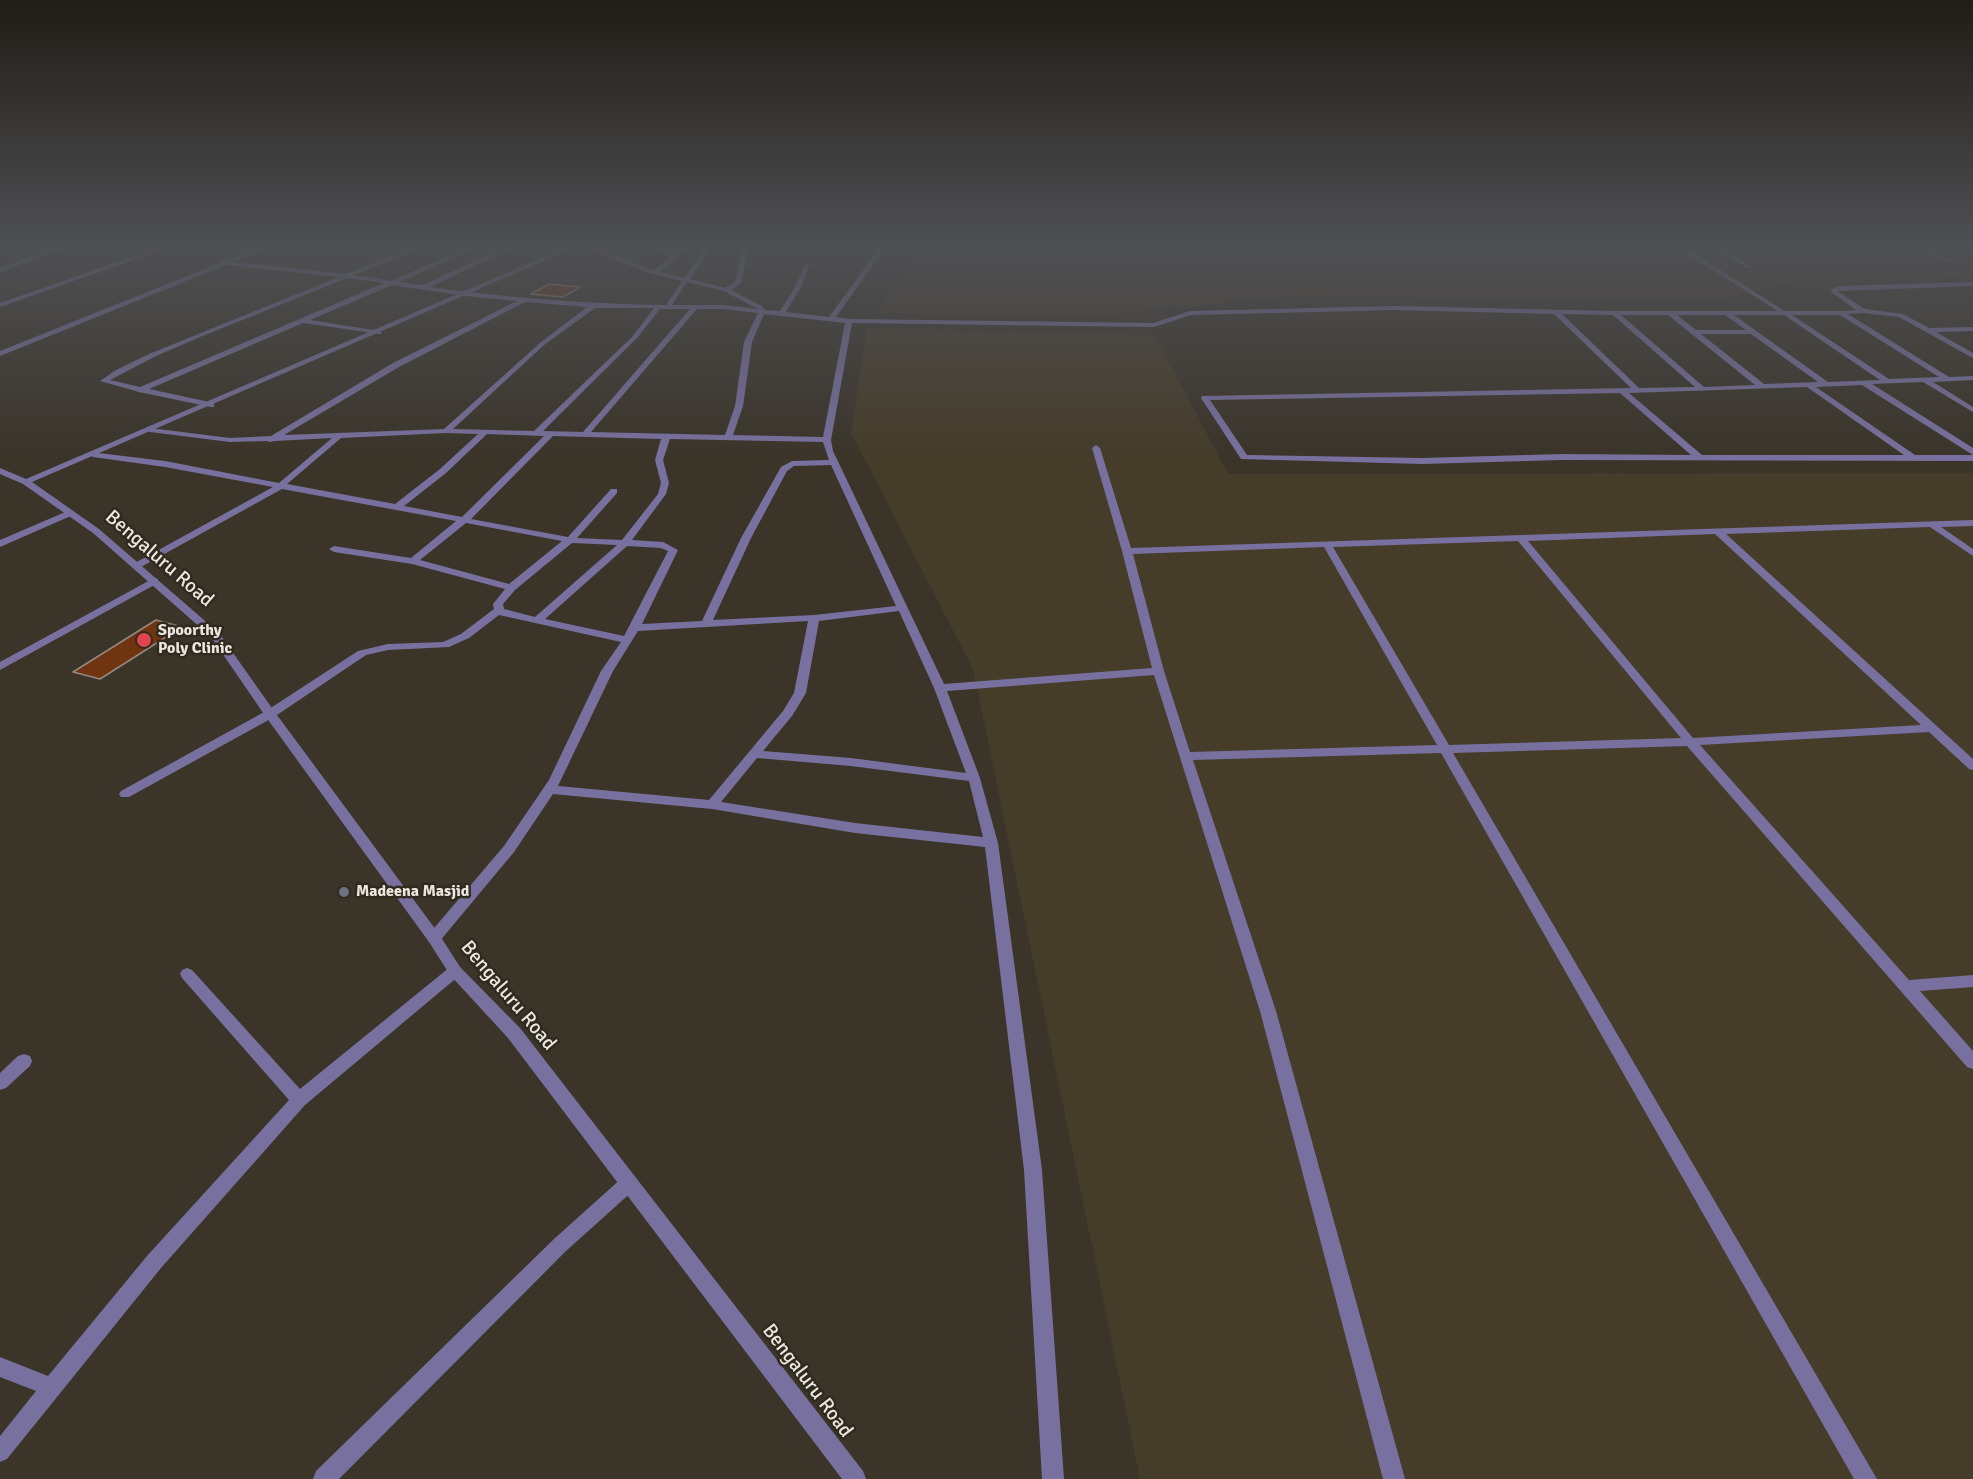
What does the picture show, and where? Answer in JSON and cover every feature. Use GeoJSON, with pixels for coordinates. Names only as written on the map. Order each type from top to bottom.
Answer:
{"type":"FeatureCollection","features":[{"type":"Feature","properties":{"kind":"street"},"geometry":{"type":"LineString","coordinates":[[0,354],[92,317]]}},
{"type":"Feature","properties":{"kind":"street"},"geometry":{"type":"LineString","coordinates":[[211,405],[104,381],[111,373],[245,317]]}},
{"type":"Feature","properties":{"kind":"street"},"geometry":{"type":"LineString","coordinates":[[139,390],[313,317]]}},
{"type":"Feature","properties":{"kind":"street"},"geometry":{"type":"LineString","coordinates":[[26,482],[415,317]]}},
{"type":"Feature","properties":{"kind":"street"},"geometry":{"type":"LineString","coordinates":[[269,440],[396,365],[491,317]]}},
{"type":"Feature","properties":{"kind":"street"},"geometry":{"type":"LineString","coordinates":[[446,431],[542,344],[578,317]]}},
{"type":"Feature","properties":{"kind":"street"},"geometry":{"type":"LineString","coordinates":[[537,432],[653,317]]}},
{"type":"Feature","properties":{"kind":"street"},"geometry":{"type":"LineString","coordinates":[[585,434],[686,317]]}},
{"type":"Feature","properties":{"kind":"street"},"geometry":{"type":"LineString","coordinates":[[728,438],[739,406],[748,342],[759,317]]}},
{"type":"Feature","properties":{"kind":"street"},"geometry":{"type":"LineString","coordinates":[[822,317],[849,321],[1122,325],[1154,325],[1178,317]]}},
{"type":"Feature","properties":{"kind":"street"},"geometry":{"type":"LineString","coordinates":[[1561,317],[1637,390]]}},
{"type":"Feature","properties":{"kind":"street"},"geometry":{"type":"LineString","coordinates":[[1620,317],[1702,388]]}},
{"type":"Feature","properties":{"kind":"street"},"geometry":{"type":"LineString","coordinates":[[1674,317],[1763,387]]}},
{"type":"Feature","properties":{"kind":"street"},"geometry":{"type":"LineString","coordinates":[[1732,317],[1826,384]]}},
{"type":"Feature","properties":{"kind":"street"},"geometry":{"type":"LineString","coordinates":[[1791,317],[1886,380]]}},
{"type":"Feature","properties":{"kind":"street"},"geometry":{"type":"LineString","coordinates":[[1848,317],[1947,378]]}},
{"type":"Feature","properties":{"kind":"street"},"geometry":{"type":"LineString","coordinates":[[1903,317],[1930,330],[1973,356]]}},
{"type":"Feature","properties":{"kind":"street"},"geometry":{"type":"LineString","coordinates":[[303,321],[379,333]]}},
{"type":"Feature","properties":{"kind":"street"},"geometry":{"type":"LineString","coordinates":[[849,321],[827,440],[832,462],[940,688],[974,778],[991,843],[1033,1170],[1053,1479]]}},
{"type":"Feature","properties":{"kind":"street"},"geometry":{"type":"LineString","coordinates":[[1930,330],[1973,329]]}},
{"type":"Feature","properties":{"kind":"street"},"geometry":{"type":"LineString","coordinates":[[1692,332],[1751,332]]}},
{"type":"Feature","properties":{"kind":"street"},"geometry":{"type":"LineString","coordinates":[[1964,351],[1973,351]]}},
{"type":"Feature","properties":{"kind":"street"},"geometry":{"type":"LineString","coordinates":[[1973,378],[1763,387],[1205,398],[1244,457],[1422,461],[1484,457],[1973,458]]}},
{"type":"Feature","properties":{"kind":"street"},"geometry":{"type":"LineString","coordinates":[[1922,379],[1973,410]]}},
{"type":"Feature","properties":{"kind":"street"},"geometry":{"type":"LineString","coordinates":[[1863,382],[1973,452]]}},
{"type":"Feature","properties":{"kind":"street"},"geometry":{"type":"LineString","coordinates":[[1809,385],[1915,459]]}},
{"type":"Feature","properties":{"kind":"street"},"geometry":{"type":"LineString","coordinates":[[1621,390],[1699,457]]}},
{"type":"Feature","properties":{"kind":"street"},"geometry":{"type":"LineString","coordinates":[[150,430],[230,440],[337,438],[446,431],[827,440]]}},
{"type":"Feature","properties":{"kind":"street"},"geometry":{"type":"LineString","coordinates":[[397,507],[443,471],[485,432]]}},
{"type":"Feature","properties":{"kind":"street"},"geometry":{"type":"LineString","coordinates":[[412,561],[465,519],[552,432]]}},
{"type":"Feature","properties":{"kind":"street"},"geometry":{"type":"LineString","coordinates":[[538,619],[625,543],[662,494],[666,483],[659,460],[666,437]]}},
{"type":"Feature","properties":{"kind":"street"},"geometry":{"type":"LineString","coordinates":[[136,566],[279,488],[337,438]]}},
{"type":"Feature","properties":{"kind":"street"},"geometry":{"type":"LineString","coordinates":[[1096,448],[1127,551],[1158,671],[1268,1011],[1394,1479]]}},
{"type":"Feature","properties":{"kind":"street"},"geometry":{"type":"LineString","coordinates":[[93,454],[165,464],[279,488],[465,519],[570,540],[663,545],[673,550],[635,628],[607,671],[549,789],[509,849],[434,938]]}},
{"type":"Feature","properties":{"kind":"street"},"geometry":{"type":"LineString","coordinates":[[706,624],[746,538],[784,470],[792,464],[832,462]]}},
{"type":"Feature","properties":{"kind":"street","name":"Bengaluru Road"},"geometry":{"type":"LineString","coordinates":[[0,471],[26,482],[70,513],[154,581],[215,635],[434,938],[455,971],[514,1033],[855,1479]]}},
{"type":"Feature","properties":{"kind":"street"},"geometry":{"type":"LineString","coordinates":[[125,794],[270,714],[362,652],[388,647],[445,645],[465,636],[499,610],[501,598],[570,540],[614,491]]}},
{"type":"Feature","properties":{"kind":"street"},"geometry":{"type":"LineString","coordinates":[[0,544],[70,513]]}},
{"type":"Feature","properties":{"kind":"street"},"geometry":{"type":"LineString","coordinates":[[1127,551],[1973,523]]}},
{"type":"Feature","properties":{"kind":"street"},"geometry":{"type":"LineString","coordinates":[[1931,524],[1973,553]]}},
{"type":"Feature","properties":{"kind":"street"},"geometry":{"type":"LineString","coordinates":[[1716,530],[1973,766]]}},
{"type":"Feature","properties":{"kind":"street"},"geometry":{"type":"LineString","coordinates":[[1520,537],[1690,742],[1973,1062]]}},
{"type":"Feature","properties":{"kind":"street"},"geometry":{"type":"LineString","coordinates":[[1328,546],[1866,1479]]}},
{"type":"Feature","properties":{"kind":"street"},"geometry":{"type":"LineString","coordinates":[[334,549],[412,561],[511,588]]}},
{"type":"Feature","properties":{"kind":"street"},"geometry":{"type":"LineString","coordinates":[[0,667],[154,581]]}},
{"type":"Feature","properties":{"kind":"street"},"geometry":{"type":"LineString","coordinates":[[635,628],[814,618],[902,608]]}},
{"type":"Feature","properties":{"kind":"street"},"geometry":{"type":"LineString","coordinates":[[499,610],[627,640]]}},
{"type":"Feature","properties":{"kind":"street"},"geometry":{"type":"LineString","coordinates":[[712,805],[788,713],[800,693],[814,618]]}},
{"type":"Feature","properties":{"kind":"street"},"geometry":{"type":"LineString","coordinates":[[940,688],[1158,671]]}},
{"type":"Feature","properties":{"kind":"street"},"geometry":{"type":"LineString","coordinates":[[1186,756],[1444,747],[1690,742],[1932,728]]}},
{"type":"Feature","properties":{"kind":"street"},"geometry":{"type":"LineString","coordinates":[[755,754],[851,762],[974,778]]}},
{"type":"Feature","properties":{"kind":"street"},"geometry":{"type":"LineString","coordinates":[[549,789],[712,805],[855,828],[991,843]]}},
{"type":"Feature","properties":{"kind":"street"},"geometry":{"type":"LineString","coordinates":[[0,1452],[50,1387],[154,1262],[299,1100],[455,971]]}},
{"type":"Feature","properties":{"kind":"street"},"geometry":{"type":"LineString","coordinates":[[187,974],[299,1100]]}},
{"type":"Feature","properties":{"kind":"street"},"geometry":{"type":"LineString","coordinates":[[1908,986],[1973,981]]}},
{"type":"Feature","properties":{"kind":"street"},"geometry":{"type":"LineString","coordinates":[[0,1083],[24,1061]]}},
{"type":"Feature","properties":{"kind":"street"},"geometry":{"type":"LineString","coordinates":[[324,1479],[560,1245],[629,1183]]}},
{"type":"Feature","properties":{"kind":"street"},"geometry":{"type":"LineString","coordinates":[[0,1367],[50,1387]]}},
{"type":"Feature","properties":{"kind":"shaded area"},"geometry":{"type":"Polygon","coordinates":[[[867,328],[1155,335],[1228,474],[1973,473],[1973,1479],[1140,1479],[973,669],[851,433],[867,328]]]}},
{"type":"Feature","properties":{"kind":"building"},"geometry":{"type":"Polygon","coordinates":[[[156,620],[182,627],[100,679],[73,672],[156,620]]]}},
{"type":"Feature","properties":{"kind":"place","name":"Spoorthy Poly Clinic"},"geometry":{"type":"Point","coordinates":[144,640]}},
{"type":"Feature","properties":{"kind":"place","name":"Madeena Masjid"},"geometry":{"type":"Point","coordinates":[344,892]}}]}
